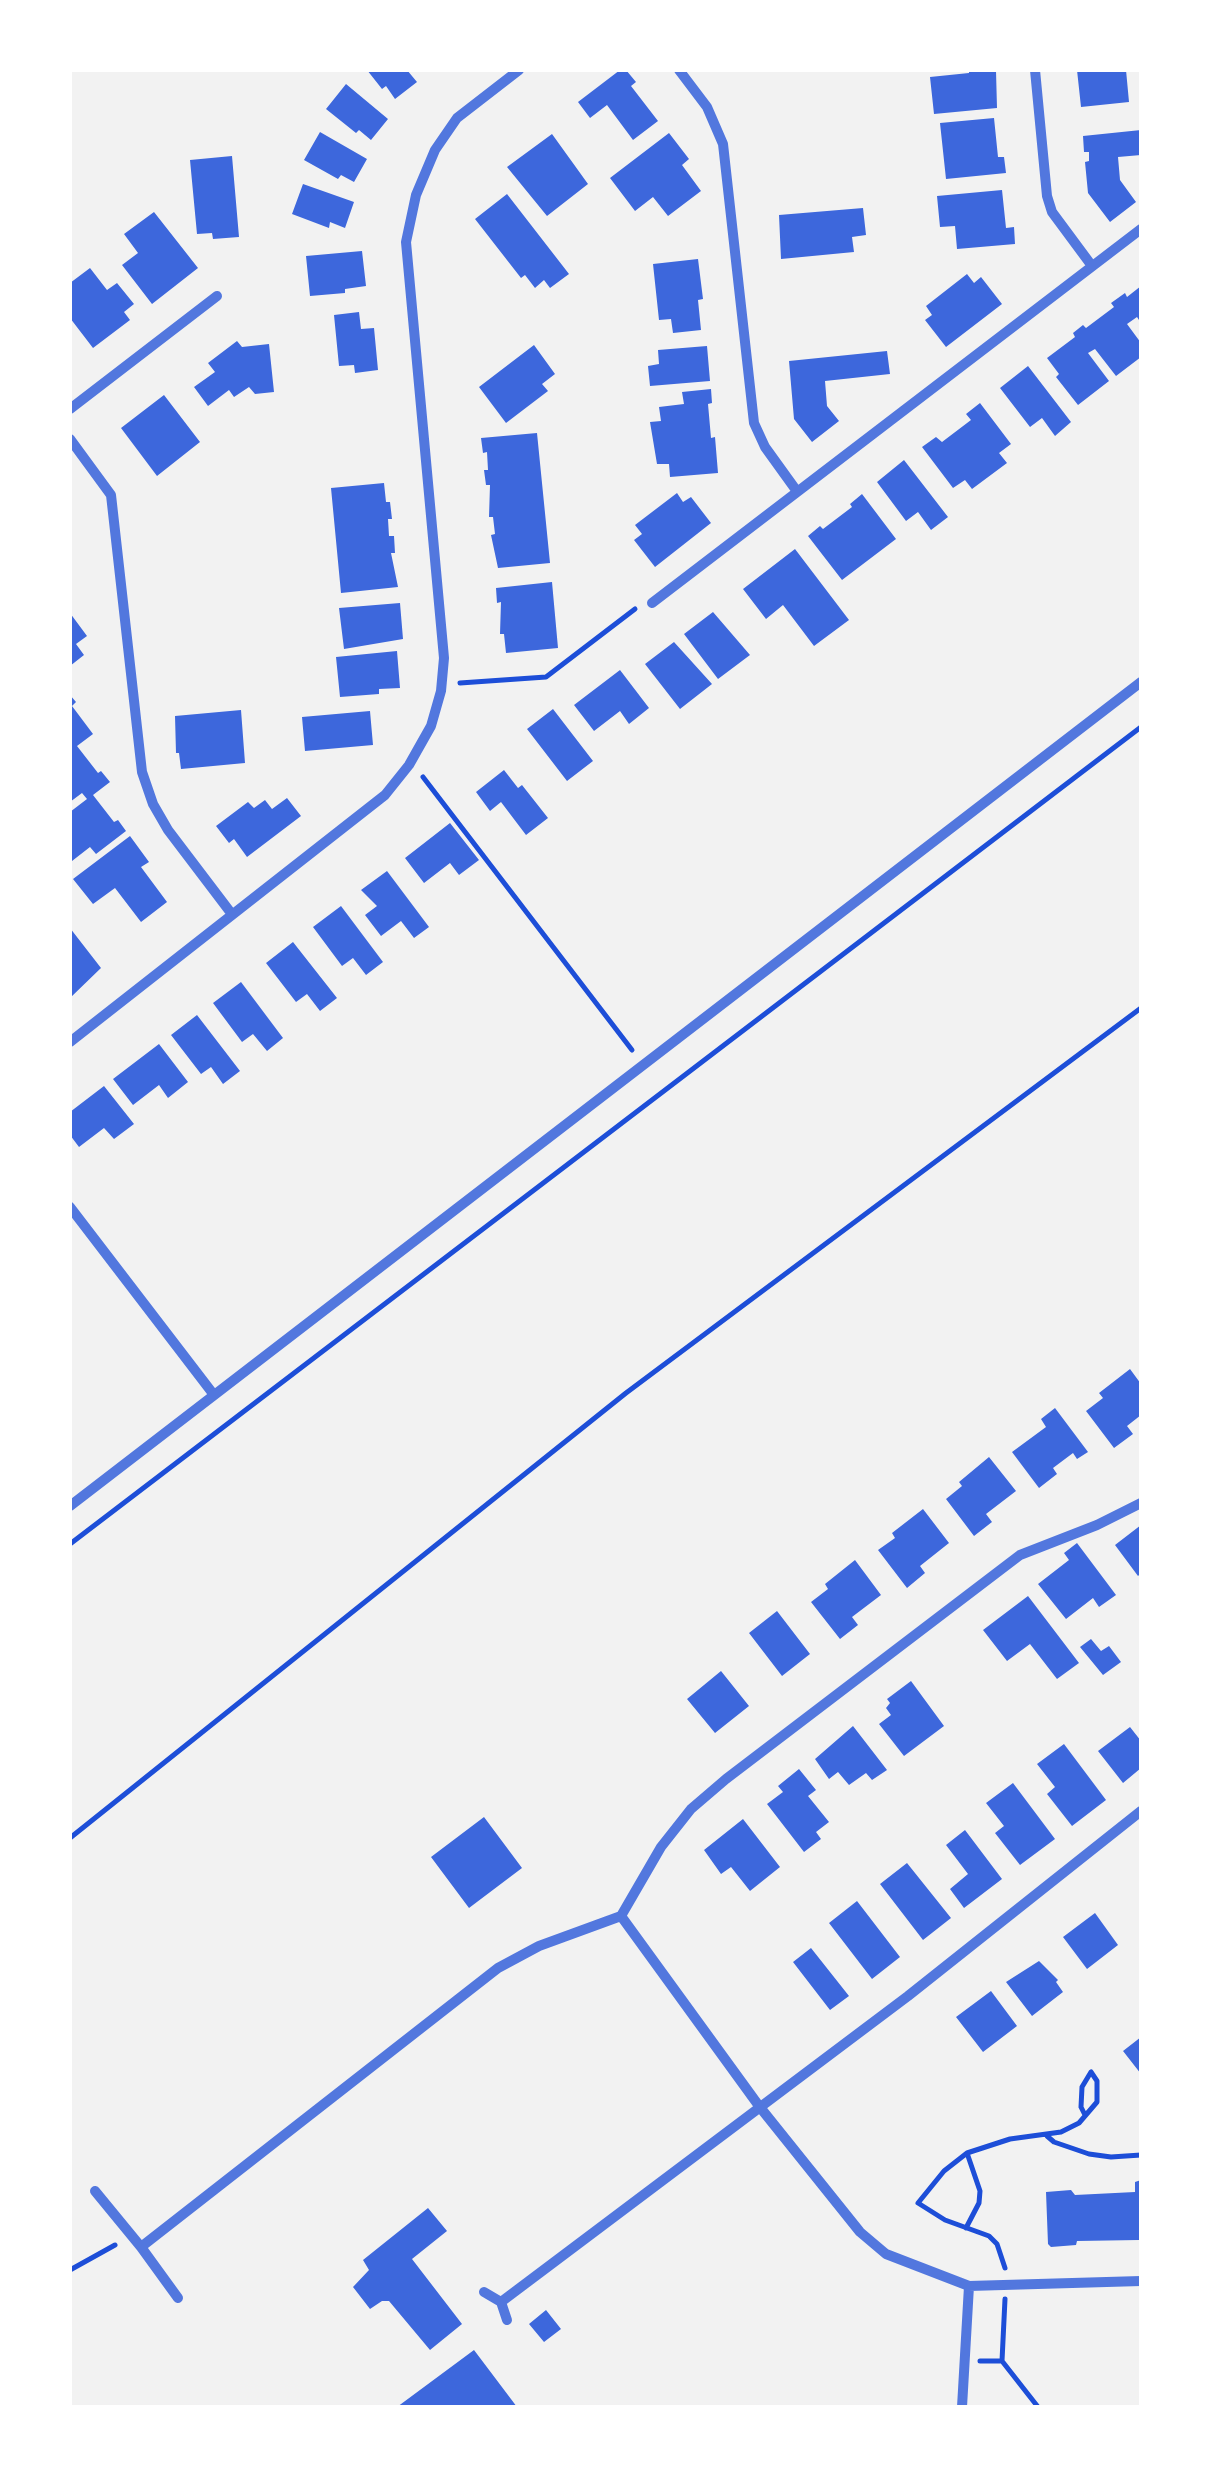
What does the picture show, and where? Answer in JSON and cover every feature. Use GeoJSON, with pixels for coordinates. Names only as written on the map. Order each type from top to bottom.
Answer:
{"type":"FeatureCollection","features":[{"type":"Feature","properties":{"kind":"street"},"geometry":{"type":"LineString","coordinates":[[70,1042],[385,796],[431,726],[444,658],[406,242],[416,195],[435,150],[457,118],[519,70]]}},
{"type":"Feature","properties":{"kind":"street"},"geometry":{"type":"LineString","coordinates":[[680,70],[706,108],[723,144],[754,423],[796,490]]}},
{"type":"Feature","properties":{"kind":"street"},"geometry":{"type":"LineString","coordinates":[[1035,70],[1052,212],[1092,266]]}},
{"type":"Feature","properties":{"kind":"street"},"geometry":{"type":"LineString","coordinates":[[652,603],[1141,229]]}},
{"type":"Feature","properties":{"kind":"street"},"geometry":{"type":"LineString","coordinates":[[70,410],[217,296]]}},
{"type":"Feature","properties":{"kind":"street"},"geometry":{"type":"LineString","coordinates":[[70,439],[111,495],[142,772],[153,804],[168,830],[231,914]]}},
{"type":"Feature","properties":{"kind":"street"},"geometry":{"type":"LineString","coordinates":[[70,1506],[1141,682]]}},
{"type":"Feature","properties":{"kind":"street"},"geometry":{"type":"LineString","coordinates":[[70,1207],[214,1395]]}},
{"type":"Feature","properties":{"kind":"street"},"geometry":{"type":"LineString","coordinates":[[140,2247],[498,1968],[539,1946],[621,1916],[661,1846],[708,1793],[1020,1555],[1141,1503]]}},
{"type":"Feature","properties":{"kind":"street"},"geometry":{"type":"LineString","coordinates":[[502,2302],[908,1996],[1141,1811]]}},
{"type":"Feature","properties":{"kind":"street"},"geometry":{"type":"LineString","coordinates":[[621,1916],[759,2106],[860,2232],[886,2254],[969,2286],[1141,2281]]}},
{"type":"Feature","properties":{"kind":"street"},"geometry":{"type":"LineString","coordinates":[[95,2192],[178,2298]]}},
{"type":"Feature","properties":{"kind":"street"},"geometry":{"type":"LineString","coordinates":[[962,2407],[969,2286]]}},
{"type":"Feature","properties":{"kind":"street"},"geometry":{"type":"LineString","coordinates":[[484,2292],[502,2302],[507,2320]]}},
{"type":"Feature","properties":{"kind":"path"},"geometry":{"type":"LineString","coordinates":[[442,683],[546,677],[642,604],[652,603]]}},
{"type":"Feature","properties":{"kind":"path"},"geometry":{"type":"LineString","coordinates":[[70,1544],[1141,727]]}},
{"type":"Feature","properties":{"kind":"path"},"geometry":{"type":"LineString","coordinates":[[429,783],[634,1052]]}},
{"type":"Feature","properties":{"kind":"path"},"geometry":{"type":"LineString","coordinates":[[70,1838],[626,1392],[1141,1008]]}},
{"type":"Feature","properties":{"kind":"path"},"geometry":{"type":"LineString","coordinates":[[652,1077],[663,1092]]}},
{"type":"Feature","properties":{"kind":"path"},"geometry":{"type":"LineString","coordinates":[[1038,2407],[1002,2362],[1005,2285],[1003,2258],[997,2244],[989,2236],[918,2203],[944,2171],[967,2152],[1010,2139],[1047,2136],[1079,2122],[1097,2102],[1099,2091],[1091,2072],[1082,2087],[1081,2107],[1085,2115]]}},
{"type":"Feature","properties":{"kind":"path"},"geometry":{"type":"LineString","coordinates":[[1047,2136],[1089,2154],[1141,2155]]}},
{"type":"Feature","properties":{"kind":"path"},"geometry":{"type":"LineString","coordinates":[[966,2228],[980,2192],[967,2152]]}},
{"type":"Feature","properties":{"kind":"path"},"geometry":{"type":"LineString","coordinates":[[70,2270],[112,2248],[129,2233]]}},
{"type":"Feature","properties":{"kind":"building"},"geometry":{"type":"Polygon","coordinates":[[[367,70],[407,70],[417,82],[395,99],[367,70]]]}},
{"type":"Feature","properties":{"kind":"building"},"geometry":{"type":"Polygon","coordinates":[[[620,70],[626,70],[636,82],[631,86],[658,121],[633,140],[607,105],[590,118],[578,102],[620,70]]]}},
{"type":"Feature","properties":{"kind":"building"},"geometry":{"type":"Polygon","coordinates":[[[969,70],[996,71],[997,108],[934,114],[930,77],[969,70]]]}},
{"type":"Feature","properties":{"kind":"building"},"geometry":{"type":"Polygon","coordinates":[[[1077,70],[1126,70],[1129,102],[1081,107],[1077,70]]]}},
{"type":"Feature","properties":{"kind":"building"},"geometry":{"type":"Polygon","coordinates":[[[346,84],[388,119],[371,140],[326,109],[346,84]]]}},
{"type":"Feature","properties":{"kind":"building"},"geometry":{"type":"Polygon","coordinates":[[[994,118],[998,157],[1004,157],[1006,173],[946,179],[940,123],[994,118]]]}},
{"type":"Feature","properties":{"kind":"building"},"geometry":{"type":"Polygon","coordinates":[[[1141,130],[1141,155],[1118,157],[1120,180],[1136,202],[1110,222],[1088,193],[1085,162],[1089,161],[1089,152],[1084,152],[1083,136],[1141,130]]]}},
{"type":"Feature","properties":{"kind":"building"},"geometry":{"type":"Polygon","coordinates":[[[320,132],[367,159],[354,182],[341,175],[338,179],[304,160],[320,132]]]}},
{"type":"Feature","properties":{"kind":"building"},"geometry":{"type":"Polygon","coordinates":[[[669,133],[689,159],[682,165],[701,191],[668,216],[653,197],[635,211],[610,178],[669,133]]]}},
{"type":"Feature","properties":{"kind":"building"},"geometry":{"type":"Polygon","coordinates":[[[552,134],[588,184],[547,216],[507,167],[552,134]]]}},
{"type":"Feature","properties":{"kind":"building"},"geometry":{"type":"Polygon","coordinates":[[[232,156],[239,237],[213,239],[212,233],[197,234],[190,160],[232,156]]]}},
{"type":"Feature","properties":{"kind":"building"},"geometry":{"type":"Polygon","coordinates":[[[303,184],[354,202],[345,228],[330,222],[329,228],[292,214],[303,184]]]}},
{"type":"Feature","properties":{"kind":"building"},"geometry":{"type":"Polygon","coordinates":[[[1002,190],[1006,228],[1014,227],[1015,244],[957,249],[955,226],[940,227],[937,196],[1002,190]]]}},
{"type":"Feature","properties":{"kind":"building"},"geometry":{"type":"Polygon","coordinates":[[[507,194],[569,274],[550,288],[544,280],[535,288],[525,275],[521,278],[475,219],[507,194]]]}},
{"type":"Feature","properties":{"kind":"building"},"geometry":{"type":"Polygon","coordinates":[[[863,208],[866,235],[852,237],[854,252],[781,259],[779,215],[863,208]]]}},
{"type":"Feature","properties":{"kind":"building"},"geometry":{"type":"Polygon","coordinates":[[[154,212],[198,268],[152,304],[122,265],[138,253],[124,234],[154,212]]]}},
{"type":"Feature","properties":{"kind":"building"},"geometry":{"type":"Polygon","coordinates":[[[362,251],[366,286],[345,289],[345,293],[310,296],[306,256],[362,251]]]}},
{"type":"Feature","properties":{"kind":"building"},"geometry":{"type":"Polygon","coordinates":[[[698,259],[703,299],[698,300],[701,330],[673,333],[671,319],[659,320],[653,264],[698,259]]]}},
{"type":"Feature","properties":{"kind":"building"},"geometry":{"type":"Polygon","coordinates":[[[90,268],[107,290],[117,283],[134,304],[124,312],[130,320],[93,348],[70,318],[70,283],[90,268]]]}},
{"type":"Feature","properties":{"kind":"building"},"geometry":{"type":"Polygon","coordinates":[[[967,274],[974,283],[981,277],[1002,304],[946,347],[925,320],[932,315],[926,306],[967,274]]]}},
{"type":"Feature","properties":{"kind":"building"},"geometry":{"type":"Polygon","coordinates":[[[1141,286],[1141,323],[1137,317],[1127,324],[1141,343],[1141,357],[1116,376],[1095,349],[1088,353],[1109,381],[1078,405],[1047,358],[1075,337],[1073,333],[1083,325],[1086,328],[1114,307],[1111,303],[1141,286]]]}},
{"type":"Feature","properties":{"kind":"building"},"geometry":{"type":"Polygon","coordinates":[[[359,312],[361,329],[374,328],[378,370],[355,373],[354,365],[339,366],[334,315],[359,312]]]}},
{"type":"Feature","properties":{"kind":"building"},"geometry":{"type":"Polygon","coordinates":[[[237,341],[242,347],[269,344],[274,392],[255,394],[249,387],[234,397],[229,390],[208,406],[194,387],[215,372],[208,363],[237,341]]]}},
{"type":"Feature","properties":{"kind":"building"},"geometry":{"type":"Polygon","coordinates":[[[534,345],[555,374],[542,384],[548,391],[506,423],[479,387],[534,345]]]}},
{"type":"Feature","properties":{"kind":"building"},"geometry":{"type":"Polygon","coordinates":[[[707,346],[710,381],[650,386],[648,366],[659,364],[658,350],[707,346]]]}},
{"type":"Feature","properties":{"kind":"building"},"geometry":{"type":"Polygon","coordinates":[[[887,351],[890,374],[825,381],[827,406],[839,421],[812,442],[794,419],[789,361],[887,351]]]}},
{"type":"Feature","properties":{"kind":"building"},"geometry":{"type":"Polygon","coordinates":[[[1028,366],[1071,422],[1055,436],[1042,418],[1030,427],[1000,388],[1028,366]]]}},
{"type":"Feature","properties":{"kind":"building"},"geometry":{"type":"Polygon","coordinates":[[[711,389],[712,403],[708,404],[718,473],[670,477],[669,464],[657,464],[650,422],[661,421],[659,407],[684,404],[682,392],[711,389]]]}},
{"type":"Feature","properties":{"kind":"building"},"geometry":{"type":"Polygon","coordinates":[[[164,395],[200,442],[157,476],[121,428],[164,395]]]}},
{"type":"Feature","properties":{"kind":"building"},"geometry":{"type":"Polygon","coordinates":[[[980,403],[1011,444],[999,453],[1007,463],[972,489],[965,480],[953,488],[922,447],[936,437],[942,442],[971,420],[966,414],[980,403]]]}},
{"type":"Feature","properties":{"kind":"building"},"geometry":{"type":"Polygon","coordinates":[[[537,433],[550,563],[498,568],[491,535],[495,534],[493,517],[489,517],[490,485],[486,485],[484,470],[488,470],[487,452],[483,453],[481,438],[537,433]]]}},
{"type":"Feature","properties":{"kind":"building"},"geometry":{"type":"Polygon","coordinates":[[[904,460],[948,517],[931,530],[918,512],[906,521],[877,482],[904,460]]]}},
{"type":"Feature","properties":{"kind":"building"},"geometry":{"type":"Polygon","coordinates":[[[384,483],[386,502],[390,502],[389,536],[394,536],[395,553],[391,553],[398,587],[341,593],[331,488],[384,483]]]}},
{"type":"Feature","properties":{"kind":"building"},"geometry":{"type":"Polygon","coordinates":[[[677,493],[683,502],[691,497],[711,523],[655,567],[634,540],[642,534],[635,525],[677,493]]]}},
{"type":"Feature","properties":{"kind":"building"},"geometry":{"type":"Polygon","coordinates":[[[862,494],[896,539],[842,580],[808,536],[852,507],[850,504],[862,494]]]}},
{"type":"Feature","properties":{"kind":"building"},"geometry":{"type":"Polygon","coordinates":[[[795,549],[849,620],[814,646],[783,605],[766,619],[743,589],[795,549]]]}},
{"type":"Feature","properties":{"kind":"building"},"geometry":{"type":"Polygon","coordinates":[[[552,582],[558,648],[506,653],[504,634],[500,634],[501,602],[497,603],[496,588],[552,582]]]}},
{"type":"Feature","properties":{"kind":"building"},"geometry":{"type":"Polygon","coordinates":[[[400,603],[403,639],[344,649],[339,608],[400,603]]]}},
{"type":"Feature","properties":{"kind":"building"},"geometry":{"type":"Polygon","coordinates":[[[713,612],[750,655],[718,679],[684,634],[713,612]]]}},
{"type":"Feature","properties":{"kind":"building"},"geometry":{"type":"Polygon","coordinates":[[[70,613],[87,636],[76,644],[84,655],[70,666],[70,613]]]}},
{"type":"Feature","properties":{"kind":"building"},"geometry":{"type":"Polygon","coordinates":[[[674,642],[712,684],[680,709],[645,664],[674,642]]]}},
{"type":"Feature","properties":{"kind":"building"},"geometry":{"type":"Polygon","coordinates":[[[397,651],[400,688],[340,697],[336,657],[397,651]]]}},
{"type":"Feature","properties":{"kind":"building"},"geometry":{"type":"Polygon","coordinates":[[[620,670],[649,708],[629,724],[620,711],[594,731],[574,705],[620,670]]]}},
{"type":"Feature","properties":{"kind":"building"},"geometry":{"type":"Polygon","coordinates":[[[70,695],[76,702],[72,706],[93,734],[77,746],[110,782],[93,795],[126,831],[96,854],[90,847],[72,861],[70,812],[87,799],[82,793],[70,802],[70,695]]]}},
{"type":"Feature","properties":{"kind":"building"},"geometry":{"type":"Polygon","coordinates":[[[553,709],[593,761],[567,781],[527,729],[553,709]]]}},
{"type":"Feature","properties":{"kind":"building"},"geometry":{"type":"Polygon","coordinates":[[[241,710],[245,763],[181,769],[176,753],[175,716],[241,710]]]}},
{"type":"Feature","properties":{"kind":"building"},"geometry":{"type":"Polygon","coordinates":[[[370,711],[373,745],[305,751],[302,717],[370,711]]]}},
{"type":"Feature","properties":{"kind":"building"},"geometry":{"type":"Polygon","coordinates":[[[504,770],[518,788],[522,785],[548,818],[526,835],[501,802],[490,811],[476,792],[504,770]]]}},
{"type":"Feature","properties":{"kind":"building"},"geometry":{"type":"Polygon","coordinates":[[[287,798],[301,816],[247,857],[234,839],[229,843],[216,826],[248,802],[254,808],[265,800],[272,809],[287,798]]]}},
{"type":"Feature","properties":{"kind":"building"},"geometry":{"type":"Polygon","coordinates":[[[450,823],[479,860],[459,875],[450,863],[424,883],[405,858],[450,823]]]}},
{"type":"Feature","properties":{"kind":"building"},"geometry":{"type":"Polygon","coordinates":[[[130,836],[149,862],[141,867],[167,902],[141,922],[115,888],[93,904],[73,879],[130,836]]]}},
{"type":"Feature","properties":{"kind":"building"},"geometry":{"type":"Polygon","coordinates":[[[387,871],[429,927],[414,938],[401,921],[381,936],[365,915],[377,906],[361,890],[387,871]]]}},
{"type":"Feature","properties":{"kind":"building"},"geometry":{"type":"Polygon","coordinates":[[[341,906],[383,962],[366,975],[353,958],[342,966],[313,927],[341,906]]]}},
{"type":"Feature","properties":{"kind":"building"},"geometry":{"type":"Polygon","coordinates":[[[70,928],[101,968],[70,998],[70,928]]]}},
{"type":"Feature","properties":{"kind":"building"},"geometry":{"type":"Polygon","coordinates":[[[293,942],[337,998],[320,1011],[307,994],[296,1002],[266,963],[293,942]]]}},
{"type":"Feature","properties":{"kind":"building"},"geometry":{"type":"Polygon","coordinates":[[[241,982],[283,1038],[267,1051],[253,1034],[242,1042],[213,1003],[241,982]]]}},
{"type":"Feature","properties":{"kind":"building"},"geometry":{"type":"Polygon","coordinates":[[[197,1015],[240,1071],[223,1084],[211,1067],[201,1074],[171,1035],[197,1015]]]}},
{"type":"Feature","properties":{"kind":"building"},"geometry":{"type":"Polygon","coordinates":[[[159,1044],[188,1082],[168,1098],[159,1085],[133,1105],[113,1079],[159,1044]]]}},
{"type":"Feature","properties":{"kind":"building"},"geometry":{"type":"Polygon","coordinates":[[[104,1086],[134,1124],[114,1139],[104,1128],[79,1147],[70,1135],[70,1112],[104,1086]]]}},
{"type":"Feature","properties":{"kind":"building"},"geometry":{"type":"Polygon","coordinates":[[[1130,1369],[1141,1384],[1141,1415],[1127,1426],[1133,1434],[1114,1448],[1086,1411],[1103,1398],[1099,1393],[1130,1369]]]}},
{"type":"Feature","properties":{"kind":"building"},"geometry":{"type":"Polygon","coordinates":[[[1055,1408],[1088,1452],[1077,1459],[1073,1453],[1053,1468],[1057,1474],[1039,1488],[1012,1452],[1046,1427],[1041,1419],[1055,1408]]]}},
{"type":"Feature","properties":{"kind":"building"},"geometry":{"type":"Polygon","coordinates":[[[989,1457],[1016,1491],[986,1514],[992,1522],[974,1536],[946,1499],[962,1486],[959,1482],[989,1457]]]}},
{"type":"Feature","properties":{"kind":"building"},"geometry":{"type":"Polygon","coordinates":[[[923,1509],[949,1543],[920,1566],[925,1573],[907,1588],[878,1550],[895,1538],[892,1533],[923,1509]]]}},
{"type":"Feature","properties":{"kind":"building"},"geometry":{"type":"Polygon","coordinates":[[[1141,1525],[1141,1573],[1138,1576],[1115,1545],[1141,1525]]]}},
{"type":"Feature","properties":{"kind":"building"},"geometry":{"type":"Polygon","coordinates":[[[1077,1543],[1116,1595],[1099,1607],[1093,1598],[1066,1619],[1038,1584],[1069,1560],[1064,1553],[1077,1543]]]}},
{"type":"Feature","properties":{"kind":"building"},"geometry":{"type":"Polygon","coordinates":[[[855,1560],[881,1595],[852,1617],[858,1625],[840,1639],[811,1602],[828,1589],[825,1584],[855,1560]]]}},
{"type":"Feature","properties":{"kind":"building"},"geometry":{"type":"Polygon","coordinates":[[[1028,1596],[1079,1663],[1057,1679],[1030,1644],[1007,1661],[983,1630],[1028,1596]]]}},
{"type":"Feature","properties":{"kind":"building"},"geometry":{"type":"Polygon","coordinates":[[[777,1611],[810,1654],[782,1676],[749,1633],[777,1611]]]}},
{"type":"Feature","properties":{"kind":"building"},"geometry":{"type":"Polygon","coordinates":[[[1091,1639],[1101,1651],[1109,1646],[1121,1662],[1103,1675],[1080,1647],[1091,1639]]]}},
{"type":"Feature","properties":{"kind":"building"},"geometry":{"type":"Polygon","coordinates":[[[721,1671],[749,1706],[715,1733],[687,1699],[721,1671]]]}},
{"type":"Feature","properties":{"kind":"building"},"geometry":{"type":"Polygon","coordinates":[[[911,1681],[944,1726],[904,1756],[879,1724],[891,1715],[886,1708],[890,1703],[887,1699],[911,1681]]]}},
{"type":"Feature","properties":{"kind":"building"},"geometry":{"type":"Polygon","coordinates":[[[853,1726],[887,1770],[872,1780],[866,1773],[849,1785],[838,1772],[829,1779],[815,1759],[853,1726]]]}},
{"type":"Feature","properties":{"kind":"building"},"geometry":{"type":"Polygon","coordinates":[[[1130,1727],[1141,1741],[1141,1768],[1123,1783],[1098,1751],[1130,1727]]]}},
{"type":"Feature","properties":{"kind":"building"},"geometry":{"type":"Polygon","coordinates":[[[1064,1744],[1106,1800],[1072,1826],[1047,1794],[1055,1787],[1037,1764],[1064,1744]]]}},
{"type":"Feature","properties":{"kind":"building"},"geometry":{"type":"Polygon","coordinates":[[[799,1769],[816,1790],[808,1796],[829,1822],[816,1832],[821,1839],[804,1852],[767,1804],[783,1792],[778,1786],[799,1769]]]}},
{"type":"Feature","properties":{"kind":"building"},"geometry":{"type":"Polygon","coordinates":[[[1013,1783],[1055,1839],[1020,1865],[995,1833],[1004,1826],[986,1803],[1013,1783]]]}},
{"type":"Feature","properties":{"kind":"building"},"geometry":{"type":"Polygon","coordinates":[[[484,1817],[522,1868],[469,1908],[431,1857],[484,1817]]]}},
{"type":"Feature","properties":{"kind":"building"},"geometry":{"type":"Polygon","coordinates":[[[743,1819],[780,1867],[750,1891],[731,1867],[721,1874],[704,1850],[743,1819]]]}},
{"type":"Feature","properties":{"kind":"building"},"geometry":{"type":"Polygon","coordinates":[[[965,1830],[1002,1879],[964,1908],[950,1889],[968,1874],[946,1845],[965,1830]]]}},
{"type":"Feature","properties":{"kind":"building"},"geometry":{"type":"Polygon","coordinates":[[[907,1863],[951,1918],[923,1940],[880,1884],[907,1863]]]}},
{"type":"Feature","properties":{"kind":"building"},"geometry":{"type":"Polygon","coordinates":[[[857,1901],[900,1957],[872,1979],[829,1923],[857,1901]]]}},
{"type":"Feature","properties":{"kind":"building"},"geometry":{"type":"Polygon","coordinates":[[[1095,1913],[1118,1945],[1087,1969],[1063,1937],[1095,1913]]]}},
{"type":"Feature","properties":{"kind":"building"},"geometry":{"type":"Polygon","coordinates":[[[811,1948],[849,1996],[830,2010],[793,1962],[811,1948]]]}},
{"type":"Feature","properties":{"kind":"building"},"geometry":{"type":"Polygon","coordinates":[[[1039,1961],[1058,1980],[1063,1992],[1032,2016],[1006,1982],[1039,1961]]]}},
{"type":"Feature","properties":{"kind":"building"},"geometry":{"type":"Polygon","coordinates":[[[991,1991],[1017,2026],[983,2052],[956,2017],[991,1991]]]}},
{"type":"Feature","properties":{"kind":"building"},"geometry":{"type":"Polygon","coordinates":[[[1141,2037],[1141,2074],[1123,2051],[1141,2037]]]}},
{"type":"Feature","properties":{"kind":"building"},"geometry":{"type":"Polygon","coordinates":[[[1141,2180],[1139,2240],[1077,2241],[1076,2245],[1051,2247],[1048,2244],[1046,2192],[1135,2192],[1135,2182],[1141,2180]]]}},
{"type":"Feature","properties":{"kind":"building"},"geometry":{"type":"Polygon","coordinates":[[[428,2208],[447,2231],[412,2259],[462,2324],[430,2350],[389,2301],[370,2309],[353,2287],[369,2270],[363,2260],[428,2208]]]}},
{"type":"Feature","properties":{"kind":"building"},"geometry":{"type":"Polygon","coordinates":[[[546,2310],[561,2329],[544,2342],[529,2324],[546,2310]]]}},
{"type":"Feature","properties":{"kind":"building"},"geometry":{"type":"Polygon","coordinates":[[[474,2350],[517,2407],[397,2407],[474,2350]]]}}]}
